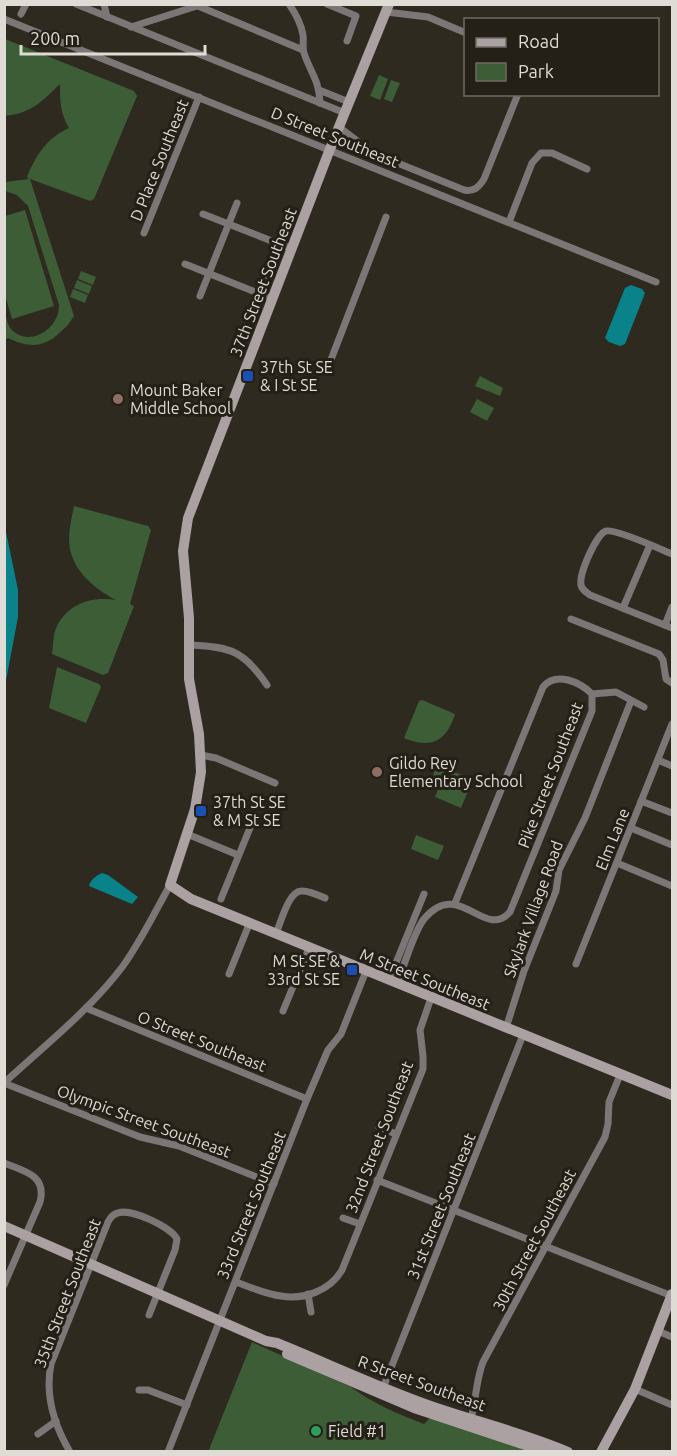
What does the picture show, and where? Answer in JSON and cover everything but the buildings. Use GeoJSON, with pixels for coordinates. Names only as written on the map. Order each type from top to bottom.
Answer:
{"type":"FeatureCollection","features":[{"type":"Feature","properties":{"kind":"street"},"geometry":{"type":"LineString","coordinates":[[21,14],[26,4]]}},
{"type":"Feature","properties":{"kind":"street"},"geometry":{"type":"LineString","coordinates":[[76,4],[345,113]]}},
{"type":"Feature","properties":{"kind":"street"},"geometry":{"type":"LineString","coordinates":[[104,4],[106,17]]}},
{"type":"Feature","properties":{"kind":"street"},"geometry":{"type":"LineString","coordinates":[[289,4],[299,20],[303,36],[303,50],[316,76],[320,103]]}},
{"type":"Feature","properties":{"kind":"street"},"geometry":{"type":"LineString","coordinates":[[327,4],[356,16],[346,41]]}},
{"type":"Feature","properties":{"kind":"street"},"geometry":{"type":"LineString","coordinates":[[131,27],[200,5],[303,50]]}},
{"type":"Feature","properties":{"kind":"street"},"geometry":{"type":"LineString","coordinates":[[388,8],[428,17],[464,33]]}},
{"type":"Feature","properties":{"kind":"street","name":"37th Street Southeast"},"geometry":{"type":"LineString","coordinates":[[4,1083],[86,1008],[125,964],[170,885],[198,797],[201,755],[189,679],[190,645],[183,551],[184,533],[190,511],[330,149],[388,8]]}},
{"type":"Feature","properties":{"kind":"street","name":"D Street Southeast"},"geometry":{"type":"LineString","coordinates":[[4,19],[656,282]]}},
{"type":"Feature","properties":{"kind":"street"},"geometry":{"type":"LineString","coordinates":[[319,90],[350,102]]}},
{"type":"Feature","properties":{"kind":"street"},"geometry":{"type":"LineString","coordinates":[[339,127],[373,153],[464,190],[471,190],[479,187],[484,179],[517,96]]}},
{"type":"Feature","properties":{"kind":"street","name":"D Place Southeast"},"geometry":{"type":"LineString","coordinates":[[144,234],[199,97]]}},
{"type":"Feature","properties":{"kind":"street"},"geometry":{"type":"LineString","coordinates":[[509,222],[532,163],[541,153],[552,153],[587,169]]}},
{"type":"Feature","properties":{"kind":"street"},"geometry":{"type":"LineString","coordinates":[[200,296],[237,203]]}},
{"type":"Feature","properties":{"kind":"street"},"geometry":{"type":"LineString","coordinates":[[203,214],[292,249]]}},
{"type":"Feature","properties":{"kind":"street"},"geometry":{"type":"LineString","coordinates":[[327,370],[386,217]]}},
{"type":"Feature","properties":{"kind":"street"},"geometry":{"type":"LineString","coordinates":[[250,312],[286,222]]}},
{"type":"Feature","properties":{"kind":"street"},"geometry":{"type":"LineString","coordinates":[[185,264],[273,299]]}},
{"type":"Feature","properties":{"kind":"street"},"geometry":{"type":"LineString","coordinates":[[672,554],[620,533],[607,531],[599,535],[595,541],[581,582],[583,589],[593,596],[669,627],[672,608]]}},
{"type":"Feature","properties":{"kind":"street"},"geometry":{"type":"LineString","coordinates":[[623,608],[650,545]]}},
{"type":"Feature","properties":{"kind":"street"},"geometry":{"type":"LineString","coordinates":[[571,619],[659,654],[663,660],[666,678],[672,683]]}},
{"type":"Feature","properties":{"kind":"street"},"geometry":{"type":"LineString","coordinates":[[190,645],[223,649],[243,656],[256,668],[267,685]]}},
{"type":"Feature","properties":{"kind":"street","name":"Pike Street Southeast"},"geometry":{"type":"LineString","coordinates":[[559,678],[582,686],[592,694],[592,711],[510,912],[502,918],[489,919],[455,903],[543,687],[550,680],[559,678]]}},
{"type":"Feature","properties":{"kind":"street"},"geometry":{"type":"LineString","coordinates":[[592,694],[616,692],[644,707]]}},
{"type":"Feature","properties":{"kind":"street","name":"Skylark Village Road"},"geometry":{"type":"LineString","coordinates":[[506,1028],[521,979],[556,891],[559,870],[585,818],[631,701]]}},
{"type":"Feature","properties":{"kind":"street","name":"Elm Lane"},"geometry":{"type":"LineString","coordinates":[[576,964],[672,724]]}},
{"type":"Feature","properties":{"kind":"street"},"geometry":{"type":"LineString","coordinates":[[201,755],[216,758],[275,783]]}},
{"type":"Feature","properties":{"kind":"street"},"geometry":{"type":"LineString","coordinates":[[658,759],[672,765]]}},
{"type":"Feature","properties":{"kind":"street"},"geometry":{"type":"LineString","coordinates":[[641,801],[672,813]]}},
{"type":"Feature","properties":{"kind":"street"},"geometry":{"type":"LineString","coordinates":[[221,899],[252,823]]}},
{"type":"Feature","properties":{"kind":"street"},"geometry":{"type":"LineString","coordinates":[[631,828],[672,845]]}},
{"type":"Feature","properties":{"kind":"street"},"geometry":{"type":"LineString","coordinates":[[187,834],[238,855]]}},
{"type":"Feature","properties":{"kind":"street"},"geometry":{"type":"LineString","coordinates":[[617,863],[672,886]]}},
{"type":"Feature","properties":{"kind":"street","name":"M Street Southeast"},"geometry":{"type":"LineString","coordinates":[[170,885],[191,899],[672,1095]]}},
{"type":"Feature","properties":{"kind":"street"},"geometry":{"type":"LineString","coordinates":[[276,933],[290,898],[297,892],[306,891],[325,898]]}},
{"type":"Feature","properties":{"kind":"street"},"geometry":{"type":"LineString","coordinates":[[393,982],[424,894]]}},
{"type":"Feature","properties":{"kind":"street"},"geometry":{"type":"LineString","coordinates":[[393,982],[424,919],[446,903],[455,903]]}},
{"type":"Feature","properties":{"kind":"street"},"geometry":{"type":"LineString","coordinates":[[229,974],[250,922]]}},
{"type":"Feature","properties":{"kind":"street"},"geometry":{"type":"LineString","coordinates":[[284,1011],[309,948]]}},
{"type":"Feature","properties":{"kind":"street","name":"33rd Street Southeast"},"geometry":{"type":"LineString","coordinates":[[168,1452],[307,1099],[328,1050],[341,1034],[366,971]]}},
{"type":"Feature","properties":{"kind":"street","name":"32nd Street Southeast"},"geometry":{"type":"LineString","coordinates":[[309,1294],[324,1290],[334,1282],[342,1270],[423,1069],[420,1030],[431,998]]}},
{"type":"Feature","properties":{"kind":"street","name":"O Street Southeast"},"geometry":{"type":"LineString","coordinates":[[86,1008],[307,1099]]}},
{"type":"Feature","properties":{"kind":"street","name":"31st Street Southeast"},"geometry":{"type":"LineString","coordinates":[[383,1388],[523,1035]]}},
{"type":"Feature","properties":{"kind":"street","name":"30th Street Southeast"},"geometry":{"type":"LineString","coordinates":[[471,1419],[483,1362],[605,1135],[609,1102],[620,1075]]}},
{"type":"Feature","properties":{"kind":"street","name":"Olympic Street Southeast"},"geometry":{"type":"LineString","coordinates":[[4,1083],[140,1137],[179,1146],[274,1184]]}},
{"type":"Feature","properties":{"kind":"street"},"geometry":{"type":"LineString","coordinates":[[379,1127],[396,1134]]}},
{"type":"Feature","properties":{"kind":"street"},"geometry":{"type":"LineString","coordinates":[[4,1163],[28,1173],[40,1184],[40,1199],[4,1285]]}},
{"type":"Feature","properties":{"kind":"street"},"geometry":{"type":"LineString","coordinates":[[377,1180],[546,1248],[672,1295],[635,1389],[601,1452]]}},
{"type":"Feature","properties":{"kind":"street","name":"35th Street Southeast"},"geometry":{"type":"LineString","coordinates":[[70,1452],[56,1421],[48,1377],[90,1264],[108,1222],[116,1214],[122,1212],[132,1214],[160,1224],[173,1233],[177,1239],[157,1294]]}},
{"type":"Feature","properties":{"kind":"street"},"geometry":{"type":"LineString","coordinates":[[344,1218],[360,1224]]}},
{"type":"Feature","properties":{"kind":"street","name":"R Street Southeast"},"geometry":{"type":"LineString","coordinates":[[4,1226],[266,1341],[294,1358],[410,1407],[546,1452]]}},
{"type":"Feature","properties":{"kind":"street"},"geometry":{"type":"LineString","coordinates":[[236,1282],[279,1296],[309,1294],[311,1312]]}},
{"type":"Feature","properties":{"kind":"street"},"geometry":{"type":"LineString","coordinates":[[149,1315],[157,1294]]}},
{"type":"Feature","properties":{"kind":"street"},"geometry":{"type":"LineString","coordinates":[[658,1331],[672,1337]]}},
{"type":"Feature","properties":{"kind":"street","name":"R Street Southeast"},"geometry":{"type":"LineString","coordinates":[[266,1341],[277,1343],[426,1405],[532,1437],[568,1452]]}},
{"type":"Feature","properties":{"kind":"street"},"geometry":{"type":"LineString","coordinates":[[635,1389],[672,1405]]}},
{"type":"Feature","properties":{"kind":"street"},"geometry":{"type":"LineString","coordinates":[[139,1390],[148,1390],[187,1405]]}},
{"type":"Feature","properties":{"kind":"street"},"geometry":{"type":"LineString","coordinates":[[38,1434],[56,1421]]}},
{"type":"Feature","properties":{"kind":"green space"},"geometry":{"type":"Polygon","coordinates":[[[5,39],[134,91],[137,96],[94,199],[90,201],[30,179],[74,316],[56,336],[44,343],[32,345],[8,338],[5,340],[5,312],[9,326],[15,333],[31,337],[47,330],[57,315],[59,305],[28,206],[17,195],[5,191],[5,182],[29,179],[27,177],[38,154],[48,142],[69,128],[62,112],[60,84],[29,109],[5,116],[5,39]]]}},
{"type":"Feature","properties":{"kind":"green space"},"geometry":{"type":"Polygon","coordinates":[[[379,75],[388,79],[380,100],[370,96],[379,75]]]}},
{"type":"Feature","properties":{"kind":"green space"},"geometry":{"type":"Polygon","coordinates":[[[391,80],[400,83],[392,102],[384,99],[391,80]]]}},
{"type":"Feature","properties":{"kind":"green space"},"geometry":{"type":"Polygon","coordinates":[[[25,210],[54,306],[12,319],[5,295],[5,216],[25,210]]]}},
{"type":"Feature","properties":{"kind":"green space"},"geometry":{"type":"Polygon","coordinates":[[[81,271],[96,277],[93,285],[78,279],[81,271]]]}},
{"type":"Feature","properties":{"kind":"green space"},"geometry":{"type":"Polygon","coordinates":[[[77,280],[92,286],[89,294],[74,288],[77,280]]]}},
{"type":"Feature","properties":{"kind":"green space"},"geometry":{"type":"Polygon","coordinates":[[[73,289],[88,295],[85,303],[70,297],[73,289]]]}},
{"type":"Feature","properties":{"kind":"green space"},"geometry":{"type":"Polygon","coordinates":[[[480,376],[503,388],[500,396],[475,386],[480,376]]]}},
{"type":"Feature","properties":{"kind":"green space"},"geometry":{"type":"Polygon","coordinates":[[[477,399],[494,408],[487,421],[470,412],[477,399]]]}},
{"type":"Feature","properties":{"kind":"green space"},"geometry":{"type":"Polygon","coordinates":[[[74,506],[148,526],[151,530],[130,604],[134,606],[108,673],[103,675],[52,654],[55,631],[59,622],[72,608],[97,599],[116,600],[91,583],[73,559],[69,539],[74,506]]]}},
{"type":"Feature","properties":{"kind":"green space"},"geometry":{"type":"Polygon","coordinates":[[[57,667],[99,684],[101,687],[86,723],[49,708],[57,667]]]}},
{"type":"Feature","properties":{"kind":"green space"},"geometry":{"type":"Polygon","coordinates":[[[422,700],[455,714],[442,737],[430,743],[404,738],[419,701],[422,700]]]}},
{"type":"Feature","properties":{"kind":"green space"},"geometry":{"type":"Polygon","coordinates":[[[435,765],[473,779],[461,808],[435,797],[441,782],[433,778],[435,765]]]}},
{"type":"Feature","properties":{"kind":"green space"},"geometry":{"type":"Polygon","coordinates":[[[416,835],[444,846],[438,860],[411,849],[416,835]]]}},
{"type":"Feature","properties":{"kind":"green space"},"geometry":{"type":"Polygon","coordinates":[[[252,1342],[351,1387],[377,1404],[424,1424],[430,1418],[532,1452],[208,1452],[252,1342]]]}},
{"type":"Feature","properties":{"kind":"water"},"geometry":{"type":"Polygon","coordinates":[[[631,285],[642,289],[645,293],[625,344],[620,346],[605,338],[625,288],[631,285]]]}},
{"type":"Feature","properties":{"kind":"water"},"geometry":{"type":"Polygon","coordinates":[[[5,527],[18,590],[18,617],[5,686],[5,527]]]}},
{"type":"Feature","properties":{"kind":"water"},"geometry":{"type":"Polygon","coordinates":[[[102,873],[138,897],[132,904],[89,886],[94,878],[102,873]]]}},
{"type":"Feature","properties":{"kind":"place","name":"37th St SE & I St SE"},"geometry":{"type":"Point","coordinates":[248,376]}},
{"type":"Feature","properties":{"kind":"place","name":"Mount Baker Middle School"},"geometry":{"type":"Point","coordinates":[118,399]}},
{"type":"Feature","properties":{"kind":"place","name":"Gildo Rey Elementary School"},"geometry":{"type":"Point","coordinates":[377,772]}},
{"type":"Feature","properties":{"kind":"place","name":"37th St SE & M St SE"},"geometry":{"type":"Point","coordinates":[201,811]}},
{"type":"Feature","properties":{"kind":"place","name":"M St SE & 33rd St SE"},"geometry":{"type":"Point","coordinates":[352,970]}},
{"type":"Feature","properties":{"kind":"place","name":"Field #1"},"geometry":{"type":"Point","coordinates":[316,1431]}}]}
